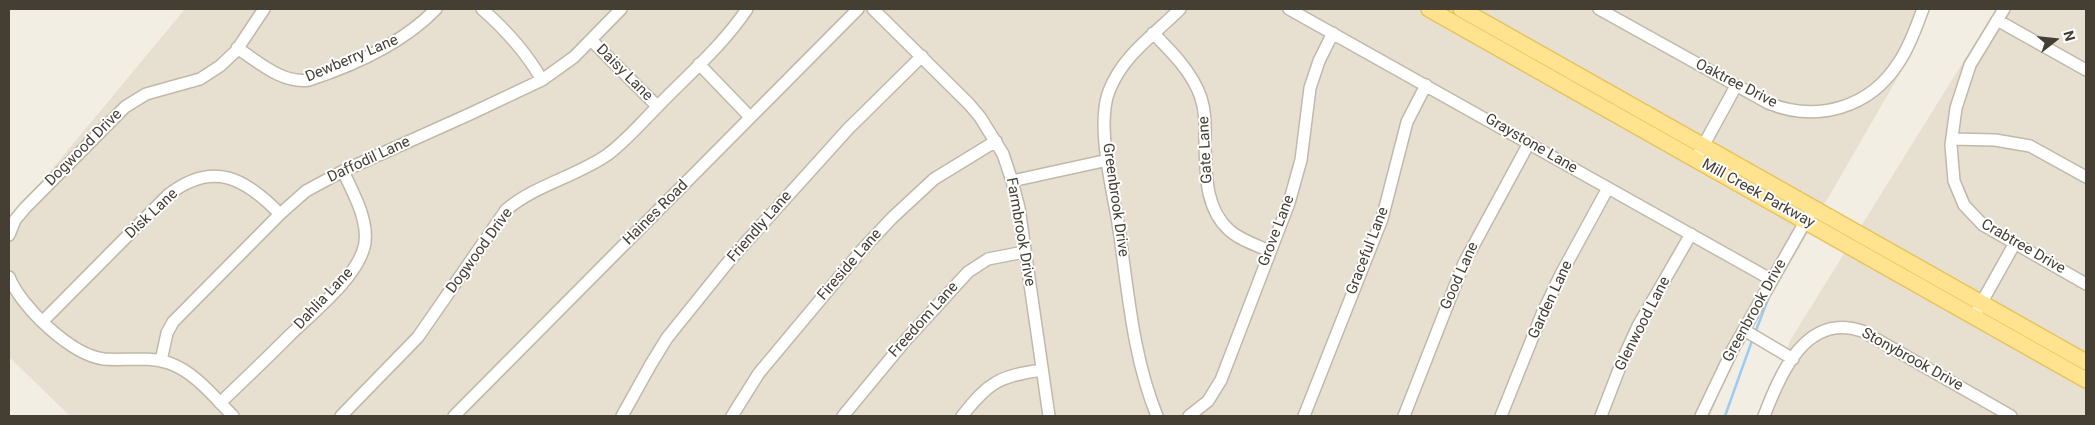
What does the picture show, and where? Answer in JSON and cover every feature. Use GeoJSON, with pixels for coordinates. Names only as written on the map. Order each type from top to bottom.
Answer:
{"type":"FeatureCollection","features":[{"type":"Feature","properties":{"kind":"main road","name":"Mill Creek Parkway"},"geometry":{"type":"LineString","coordinates":[[1429,9],[1806,221],[1978,310],[2086,362]]}},
{"type":"Feature","properties":{"kind":"main road","name":"Mill Creek Parkway"},"geometry":{"type":"LineString","coordinates":[[1461,9],[1813,208],[1978,310],[2086,380]]}},
{"type":"Feature","properties":{"kind":"street","name":"Dogwood Drive"},"geometry":{"type":"LineString","coordinates":[[9,234],[15,220],[24,208],[125,107],[146,94],[200,79],[220,66],[237,48],[264,9]]}},
{"type":"Feature","properties":{"kind":"street","name":"Dewberry Lane"},"geometry":{"type":"LineString","coordinates":[[237,48],[285,78],[299,81],[309,80],[399,40],[423,22],[436,9]]}},
{"type":"Feature","properties":{"kind":"street"},"geometry":{"type":"LineString","coordinates":[[482,9],[525,52],[542,80]]}},
{"type":"Feature","properties":{"kind":"street","name":"Daffodil Lane"},"geometry":{"type":"LineString","coordinates":[[160,361],[167,333],[173,322],[280,214],[306,191],[343,171],[542,80],[561,68],[591,40],[619,9]]}},
{"type":"Feature","properties":{"kind":"street","name":"Dogwood Drive"},"geometry":{"type":"LineString","coordinates":[[347,414],[418,337],[506,210],[523,197],[589,166],[607,155],[725,37],[746,9]]}},
{"type":"Feature","properties":{"kind":"street","name":"Haines Road"},"geometry":{"type":"LineString","coordinates":[[454,416],[858,9]]}},
{"type":"Feature","properties":{"kind":"street","name":"Farmbrook Drive"},"geometry":{"type":"LineString","coordinates":[[873,9],[969,104],[996,141],[1012,181],[1019,208],[1049,416]]}},
{"type":"Feature","properties":{"kind":"street","name":"Greenbrook Drive"},"geometry":{"type":"LineString","coordinates":[[1157,416],[1145,384],[1138,356],[1108,160],[1105,111],[1109,90],[1125,61],[1180,9]]}},
{"type":"Feature","properties":{"kind":"street","name":"Graystone Lane"},"geometry":{"type":"LineString","coordinates":[[1289,9],[1772,280]]}},
{"type":"Feature","properties":{"kind":"street","name":"Oaktree Drive"},"geometry":{"type":"LineString","coordinates":[[1599,9],[1768,103],[1790,110],[1826,112],[1849,105],[1870,94],[1890,76],[1904,54],[1923,9]]}},
{"type":"Feature","properties":{"kind":"street","name":"Crabtree Drive"},"geometry":{"type":"LineString","coordinates":[[2004,9],[1970,65],[1953,120],[1952,172],[1958,196],[1974,219],[2086,284]]}},
{"type":"Feature","properties":{"kind":"street"},"geometry":{"type":"LineString","coordinates":[[1997,20],[2086,70]]}},
{"type":"Feature","properties":{"kind":"street","name":"Gate Lane"},"geometry":{"type":"LineString","coordinates":[[1154,33],[1182,65],[1197,88],[1201,98],[1205,121],[1208,189],[1214,208],[1229,230],[1244,240],[1270,251]]}},
{"type":"Feature","properties":{"kind":"street","name":"Grove Lane"},"geometry":{"type":"LineString","coordinates":[[1189,416],[1208,401],[1221,380],[1270,251],[1298,174],[1307,104],[1314,75],[1333,33]]}},
{"type":"Feature","properties":{"kind":"street","name":"Daisy Lane"},"geometry":{"type":"LineString","coordinates":[[591,40],[657,106]]}},
{"type":"Feature","properties":{"kind":"street","name":"Friendly Lane"},"geometry":{"type":"LineString","coordinates":[[622,416],[667,338],[729,261],[848,130],[922,56]]}},
{"type":"Feature","properties":{"kind":"street"},"geometry":{"type":"LineString","coordinates":[[699,64],[750,118]]}},
{"type":"Feature","properties":{"kind":"street","name":"Graceful Lane"},"geometry":{"type":"LineString","coordinates":[[1304,416],[1382,219],[1407,122],[1426,85]]}},
{"type":"Feature","properties":{"kind":"street"},"geometry":{"type":"LineString","coordinates":[[1696,159],[1736,86]]}},
{"type":"Feature","properties":{"kind":"street"},"geometry":{"type":"LineString","coordinates":[[1952,139],[1995,140],[2030,146],[2086,177]]}},
{"type":"Feature","properties":{"kind":"street","name":"Fireside Lane"},"geometry":{"type":"LineString","coordinates":[[732,416],[765,366],[855,258],[892,218],[934,179],[996,141]]}},
{"type":"Feature","properties":{"kind":"street","name":"Good Lane"},"geometry":{"type":"LineString","coordinates":[[1404,416],[1464,263],[1529,143]]}},
{"type":"Feature","properties":{"kind":"street"},"geometry":{"type":"LineString","coordinates":[[1012,181],[1108,160]]}},
{"type":"Feature","properties":{"kind":"street","name":"Dahlia Lane"},"geometry":{"type":"LineString","coordinates":[[220,403],[321,305],[345,280],[356,265],[365,242],[365,228],[362,214],[343,171]]}},
{"type":"Feature","properties":{"kind":"street","name":"Disk Lane"},"geometry":{"type":"LineString","coordinates":[[43,321],[168,195],[188,182],[210,177],[222,177],[240,181],[262,196],[280,214]]}},
{"type":"Feature","properties":{"kind":"street","name":"Garden Lane"},"geometry":{"type":"LineString","coordinates":[[1501,416],[1542,314],[1561,274],[1608,188]]}},
{"type":"Feature","properties":{"kind":"street","name":"Greenbrook Drive"},"geometry":{"type":"LineString","coordinates":[[1701,416],[1744,330],[1813,208]]}},
{"type":"Feature","properties":{"kind":"street","name":"Glenwood Lane"},"geometry":{"type":"LineString","coordinates":[[1601,416],[1638,326],[1691,234]]}},
{"type":"Feature","properties":{"kind":"street"},"geometry":{"type":"LineString","coordinates":[[1978,310],[2015,243]]}},
{"type":"Feature","properties":{"kind":"street","name":"Freedom Lane"},"geometry":{"type":"LineString","coordinates":[[843,416],[905,341],[968,272],[988,259],[1024,252]]}},
{"type":"Feature","properties":{"kind":"street"},"geometry":{"type":"LineString","coordinates":[[9,276],[15,290],[43,321],[70,346],[90,356],[110,359],[160,361],[188,374],[234,416]]}},
{"type":"Feature","properties":{"kind":"street","name":"Stonybrook Drive"},"geometry":{"type":"LineString","coordinates":[[1764,416],[1780,380],[1806,341],[1822,330],[1832,327],[1852,328],[1862,331],[2012,416]]}},
{"type":"Feature","properties":{"kind":"street"},"geometry":{"type":"LineString","coordinates":[[1744,330],[1793,359]]}},
{"type":"Feature","properties":{"kind":"street"},"geometry":{"type":"LineString","coordinates":[[962,416],[994,383],[1023,372],[1042,370]]}},
{"type":"Feature","properties":{"kind":"shaded area"},"geometry":{"type":"Polygon","coordinates":[[[185,9],[1929,9],[1906,63],[1730,368],[1710,416],[70,416],[9,357],[9,221],[185,9]]]}},
{"type":"Feature","properties":{"kind":"shaded area"},"geometry":{"type":"Polygon","coordinates":[[[1996,9],[2086,9],[2086,416],[1759,416],[1791,339],[1996,9]]]}},
{"type":"Feature","properties":{"kind":"waterway"},"geometry":{"type":"LineString","coordinates":[[1755,333],[1770,294]]}},
{"type":"Feature","properties":{"kind":"waterway"},"geometry":{"type":"LineString","coordinates":[[1725,416],[1753,338]]}}]}
